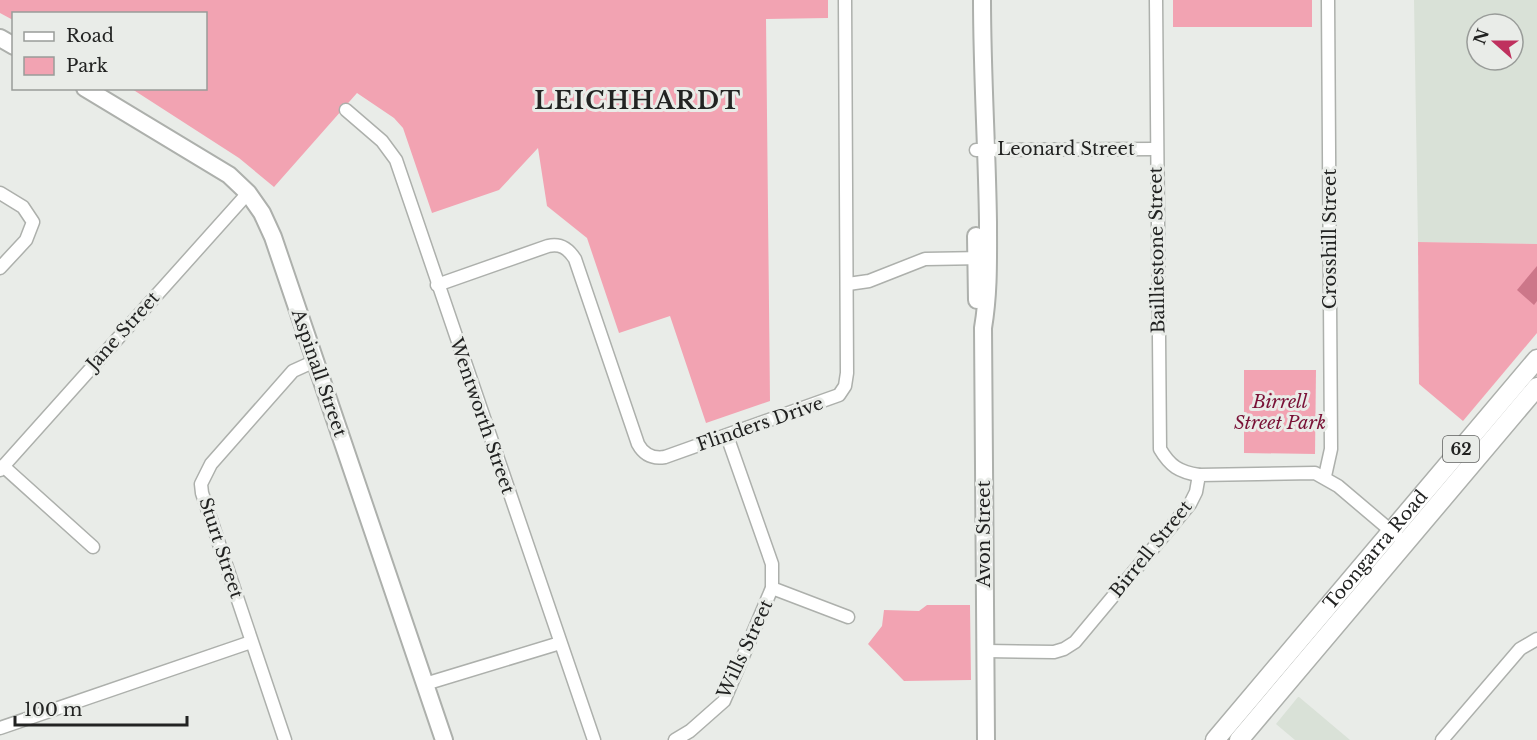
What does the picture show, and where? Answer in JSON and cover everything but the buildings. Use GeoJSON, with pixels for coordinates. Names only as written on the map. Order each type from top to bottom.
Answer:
{"type":"FeatureCollection","features":[{"type":"Feature","properties":{"kind":"main road","name":"Avon Street"},"geometry":{"type":"LineString","coordinates":[[982,0],[982,75],[976,119],[982,150],[982,259],[977,299],[983,328],[986,740]]}},
{"type":"Feature","properties":{"kind":"main road","name":"Aspinall Street"},"geometry":{"type":"LineString","coordinates":[[89,90],[213,164],[248,194],[262,213],[273,237],[444,740]]}},
{"type":"Feature","properties":{"kind":"main road","name":"Toongarra Road"},"geometry":{"type":"LineString","coordinates":[[1239,740],[1537,359]]}},
{"type":"Feature","properties":{"kind":"main road","name":"Toongarra Road"},"geometry":{"type":"LineString","coordinates":[[1215,740],[1398,536],[1537,387]]}},
{"type":"Feature","properties":{"kind":"street","name":"Flinders Drive"},"geometry":{"type":"LineString","coordinates":[[437,285],[548,246],[565,248],[575,258],[641,449],[650,456],[660,458],[830,400],[842,391],[847,380],[845,0]]}},
{"type":"Feature","properties":{"kind":"street","name":"Bailliestone Street"},"geometry":{"type":"LineString","coordinates":[[1156,0],[1155,149],[1160,449],[1168,463],[1182,473],[1199,475]]}},
{"type":"Feature","properties":{"kind":"street","name":"Crosshill Street"},"geometry":{"type":"LineString","coordinates":[[1324,476],[1331,449],[1328,0]]}},
{"type":"Feature","properties":{"kind":"street","name":"Wentworth Street"},"geometry":{"type":"LineString","coordinates":[[346,110],[382,141],[396,160],[594,740]]}},
{"type":"Feature","properties":{"kind":"street","name":"Leonard Street"},"geometry":{"type":"LineString","coordinates":[[982,150],[1155,149]]}},
{"type":"Feature","properties":{"kind":"street"},"geometry":{"type":"LineString","coordinates":[[0,193],[23,207],[33,222],[26,240],[0,268]]}},
{"type":"Feature","properties":{"kind":"street","name":"Jane Street"},"geometry":{"type":"LineString","coordinates":[[2,468],[248,194]]}},
{"type":"Feature","properties":{"kind":"street"},"geometry":{"type":"LineString","coordinates":[[848,284],[869,281],[925,259],[982,259]]}},
{"type":"Feature","properties":{"kind":"street","name":"Sturt Street"},"geometry":{"type":"LineString","coordinates":[[285,740],[202,493],[201,484],[211,464],[293,371],[315,361]]}},
{"type":"Feature","properties":{"kind":"street","name":"Wills Street"},"geometry":{"type":"LineString","coordinates":[[675,740],[690,731],[724,701],[772,588],[772,564],[727,436]]}},
{"type":"Feature","properties":{"kind":"street"},"geometry":{"type":"LineString","coordinates":[[2,468],[93,547]]}},
{"type":"Feature","properties":{"kind":"street"},"geometry":{"type":"LineString","coordinates":[[1199,475],[1315,473],[1324,476],[1398,536]]}},
{"type":"Feature","properties":{"kind":"street","name":"Birrell Street"},"geometry":{"type":"LineString","coordinates":[[986,651],[1054,652],[1075,642],[1190,504],[1196,492],[1199,475]]}},
{"type":"Feature","properties":{"kind":"street"},"geometry":{"type":"LineString","coordinates":[[772,588],[848,617]]}},
{"type":"Feature","properties":{"kind":"street"},"geometry":{"type":"LineString","coordinates":[[1442,740],[1520,649],[1537,639]]}},
{"type":"Feature","properties":{"kind":"street"},"geometry":{"type":"LineString","coordinates":[[0,728],[251,642]]}},
{"type":"Feature","properties":{"kind":"street"},"geometry":{"type":"LineString","coordinates":[[425,684],[560,643]]}},
{"type":"Feature","properties":{"kind":"shaded area"},"geometry":{"type":"Polygon","coordinates":[[[1414,0],[1537,0],[1537,244],[1418,242],[1414,0]]]}},
{"type":"Feature","properties":{"kind":"shaded area"},"geometry":{"type":"Polygon","coordinates":[[[1537,266],[1537,301],[1534,305],[1517,290],[1537,266]]]}},
{"type":"Feature","properties":{"kind":"shaded area"},"geometry":{"type":"Polygon","coordinates":[[[1298,697],[1350,740],[1295,740],[1276,724],[1298,697]]]}},
{"type":"Feature","properties":{"kind":"green space"},"geometry":{"type":"Polygon","coordinates":[[[0,0],[828,0],[828,18],[766,19],[770,401],[706,423],[670,316],[619,333],[587,238],[547,206],[538,148],[499,190],[432,213],[403,128],[394,118],[357,93],[274,187],[239,158],[134,90],[207,90],[207,12],[12,12],[12,19],[0,13],[0,0]]]}},
{"type":"Feature","properties":{"kind":"green space"},"geometry":{"type":"Polygon","coordinates":[[[1173,0],[1312,0],[1312,27],[1173,27],[1173,0]]]}},
{"type":"Feature","properties":{"kind":"green space"},"geometry":{"type":"Polygon","coordinates":[[[1418,242],[1537,244],[1537,333],[1463,421],[1419,384],[1418,242]]]}},
{"type":"Feature","properties":{"kind":"green space","name":"Birrell Street Park"},"geometry":{"type":"Polygon","coordinates":[[[1244,370],[1316,370],[1315,454],[1244,453],[1244,370]]]}},
{"type":"Feature","properties":{"kind":"green space"},"geometry":{"type":"Polygon","coordinates":[[[927,605],[970,605],[971,680],[904,681],[868,644],[882,626],[884,610],[919,611],[927,605]]]}},
{"type":"Feature","properties":{"kind":"district","name":"LEICHHARDT"},"geometry":{"type":"Point","coordinates":[638,101]}}]}
